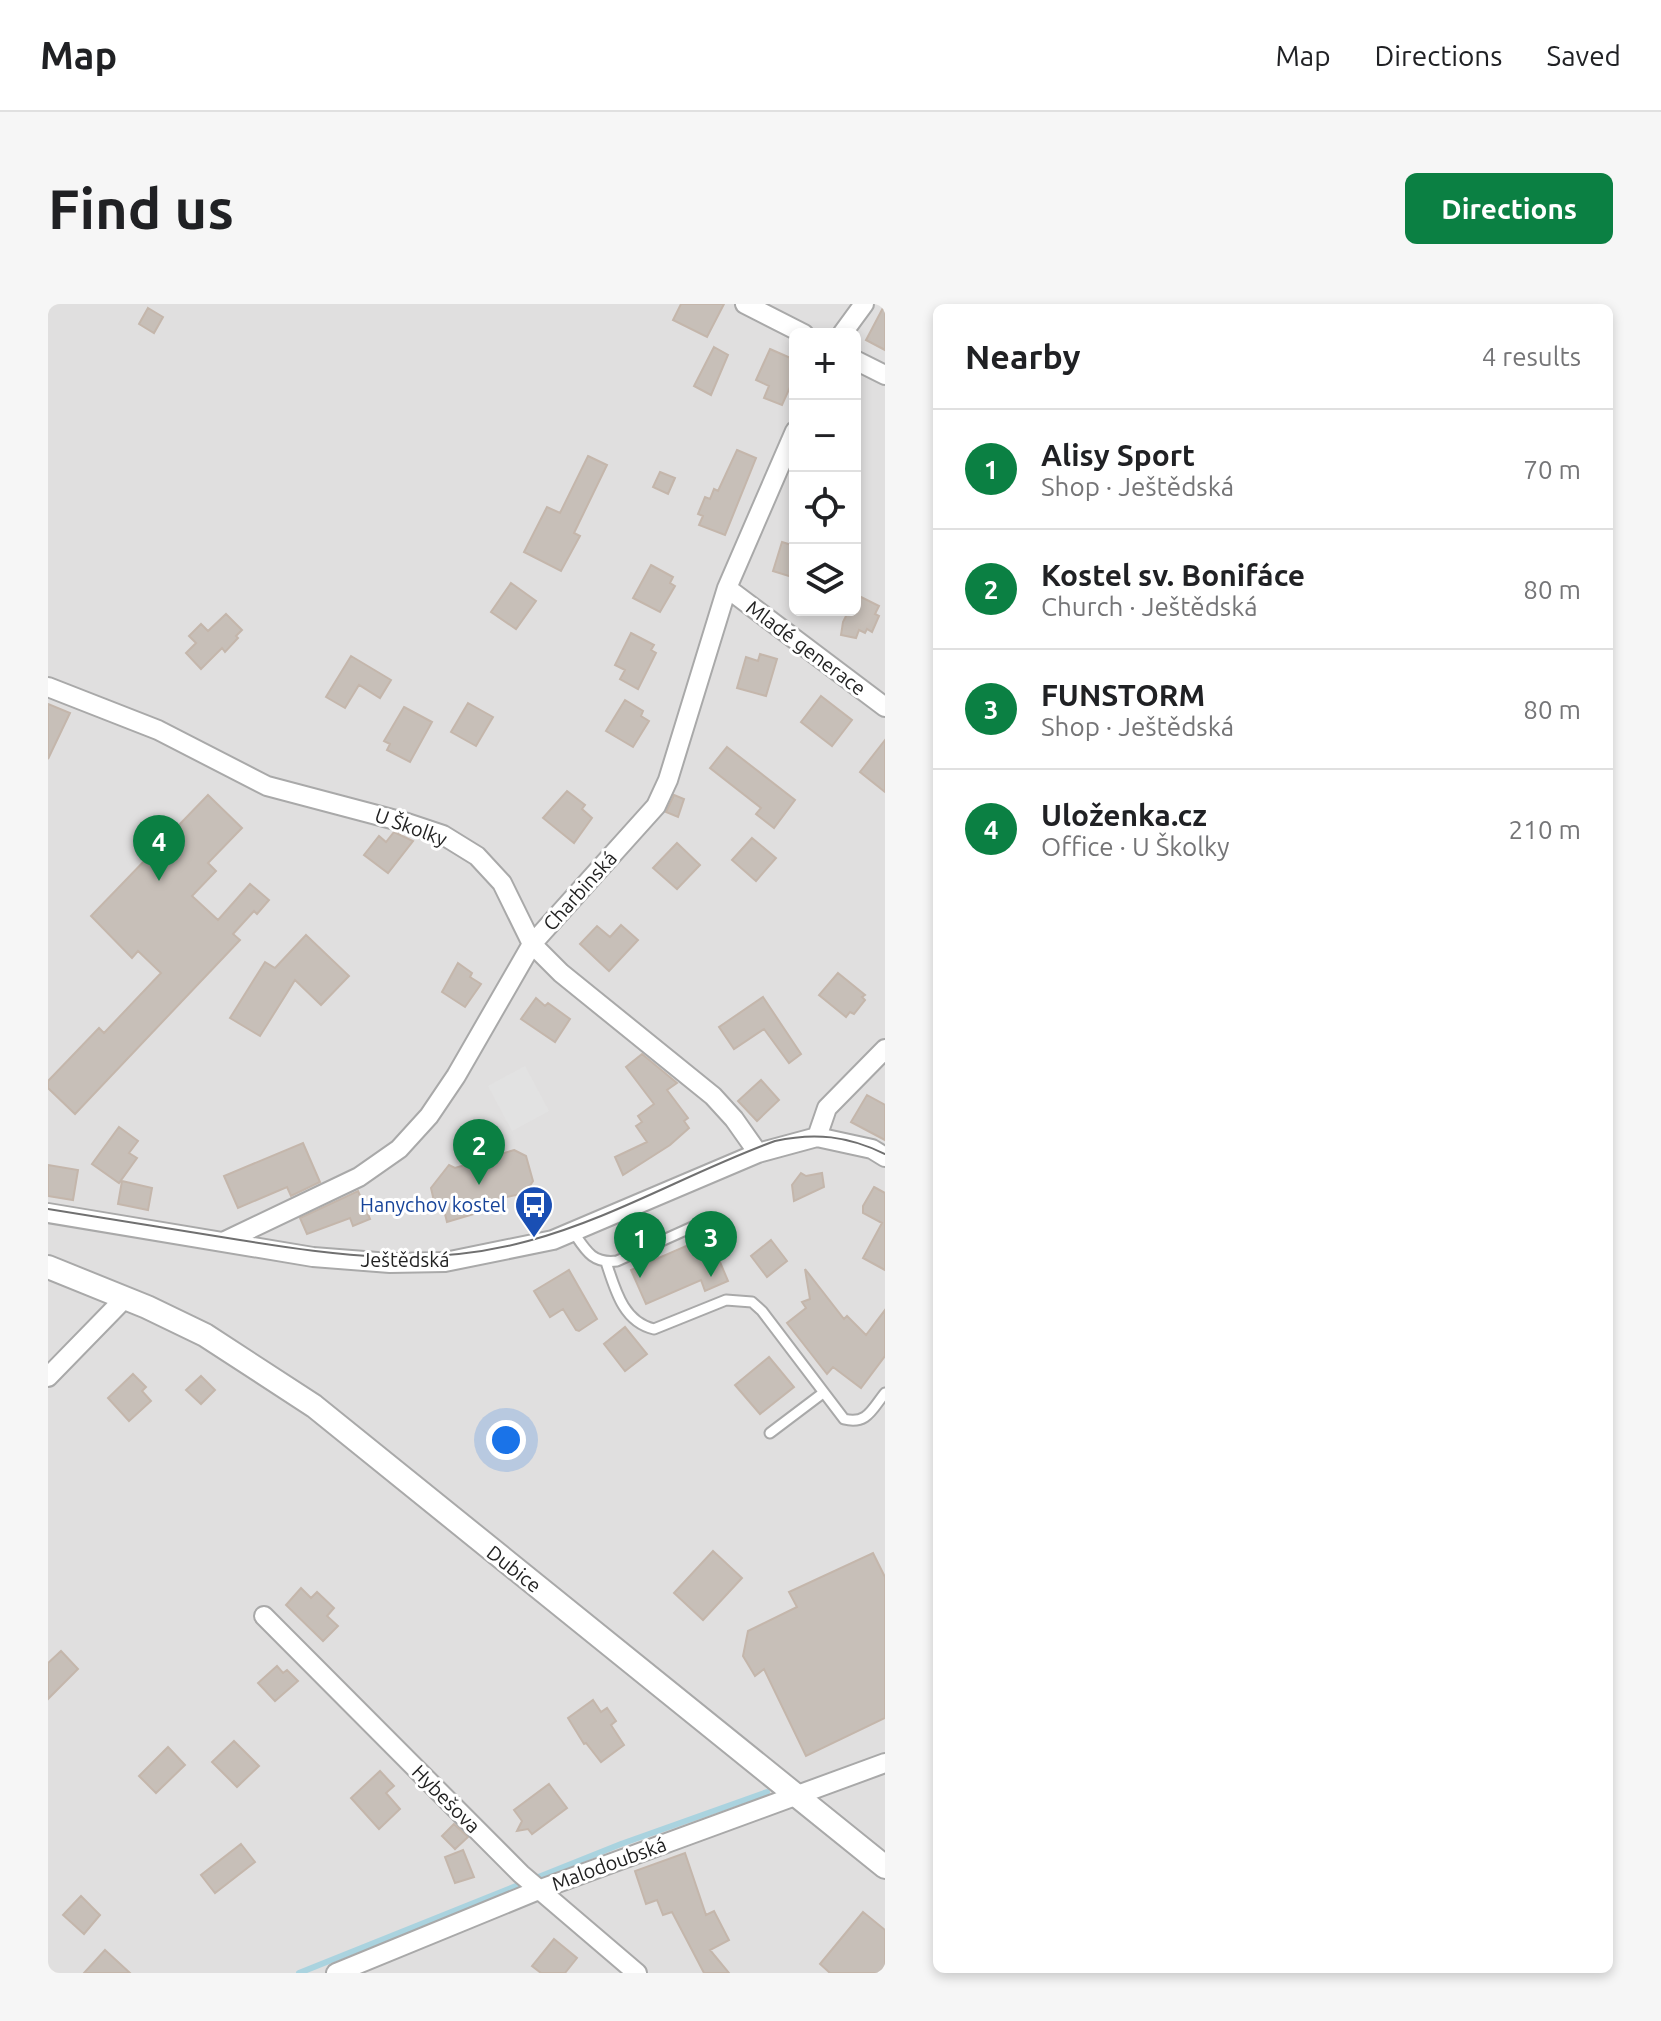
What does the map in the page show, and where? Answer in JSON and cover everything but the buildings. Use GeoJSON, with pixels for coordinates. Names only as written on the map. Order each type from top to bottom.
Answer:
{"type":"FeatureCollection","features":[{"type":"Feature","properties":{"kind":"street"},"geometry":{"type":"LineString","coordinates":[[745,304],[792,328]]}},
{"type":"Feature","properties":{"kind":"street"},"geometry":{"type":"LineString","coordinates":[[846,328],[864,304]]}},
{"type":"Feature","properties":{"kind":"street"},"geometry":{"type":"LineString","coordinates":[[861,363],[885,375]]}},
{"type":"Feature","properties":{"kind":"street","name":"Charbinská"},"geometry":{"type":"LineString","coordinates":[[225,1241],[359,1177],[399,1149],[429,1116],[456,1076],[532,944],[656,806],[668,780],[727,588],[789,445]]}},
{"type":"Feature","properties":{"kind":"street","name":"Mladé generace"},"geometry":{"type":"LineString","coordinates":[[727,588],[885,707]]}},
{"type":"Feature","properties":{"kind":"street","name":"U Školky"},"geometry":{"type":"LineString","coordinates":[[48,687],[158,730],[267,786],[443,835],[477,856],[502,883],[532,944],[561,973],[713,1096],[758,1153]]}},
{"type":"Feature","properties":{"kind":"street"},"geometry":{"type":"LineString","coordinates":[[817,1137],[827,1108],[885,1049]]}},
{"type":"Feature","properties":{"kind":"street","name":"Ještědská"},"geometry":{"type":"LineString","coordinates":[[48,1213],[313,1257],[390,1263],[445,1262],[528,1247],[574,1233],[758,1153],[817,1137],[872,1149],[885,1157]]}},
{"type":"Feature","properties":{"kind":"street"},"geometry":{"type":"LineString","coordinates":[[48,1267],[125,1298],[48,1377]]}},
{"type":"Feature","properties":{"kind":"street","name":"Dubice"},"geometry":{"type":"LineString","coordinates":[[125,1298],[205,1335],[314,1406],[885,1867]]}},
{"type":"Feature","properties":{"kind":"street","name":"Hybešova"},"geometry":{"type":"LineString","coordinates":[[264,1616],[521,1874],[637,1973]]}},
{"type":"Feature","properties":{"kind":"street","name":"Malodoubská"},"geometry":{"type":"LineString","coordinates":[[336,1973],[541,1889],[885,1763]]}},
{"type":"Feature","properties":{"kind":"lane"},"geometry":{"type":"LineString","coordinates":[[574,1233],[593,1259],[606,1262],[617,1261],[699,1224]]}},
{"type":"Feature","properties":{"kind":"lane"},"geometry":{"type":"LineString","coordinates":[[606,1262],[618,1297],[634,1321],[644,1327],[654,1329],[726,1300],[752,1302],[844,1419],[855,1422],[863,1420],[885,1393]]}},
{"type":"Feature","properties":{"kind":"lane"},"geometry":{"type":"LineString","coordinates":[[770,1433],[823,1393]]}},
{"type":"Feature","properties":{"kind":"shaded area"},"geometry":{"type":"Polygon","coordinates":[[[48,304],[885,304],[885,1973],[48,1973],[48,304]]]}},
{"type":"Feature","properties":{"kind":"shaded area"},"geometry":{"type":"Polygon","coordinates":[[[525,1066],[549,1111],[512,1131],[488,1086],[525,1066]]]}},
{"type":"Feature","properties":{"kind":"waterway"},"geometry":{"type":"LineString","coordinates":[[299,1973],[621,1844],[767,1792]]}},
{"type":"Feature","properties":{"kind":"tram line"},"geometry":{"type":"LineString","coordinates":[[48,1209],[313,1251],[419,1257],[491,1249],[560,1231],[775,1141],[831,1137],[885,1154]]}},
{"type":"Feature","properties":{"kind":"place","name":"Uloženka.cz"},"geometry":{"type":"Point","coordinates":[159,881]}},
{"type":"Feature","properties":{"kind":"place","name":"Kostel sv. Bonifáce"},"geometry":{"type":"Point","coordinates":[479,1185]}},
{"type":"Feature","properties":{"kind":"place","name":"Hanychov kostel"},"geometry":{"type":"Point","coordinates":[534,1239]}},
{"type":"Feature","properties":{"kind":"place","name":"FUNSTORM"},"geometry":{"type":"Point","coordinates":[711,1277]}},
{"type":"Feature","properties":{"kind":"place","name":"Alisy Sport"},"geometry":{"type":"Point","coordinates":[640,1278]}}]}
